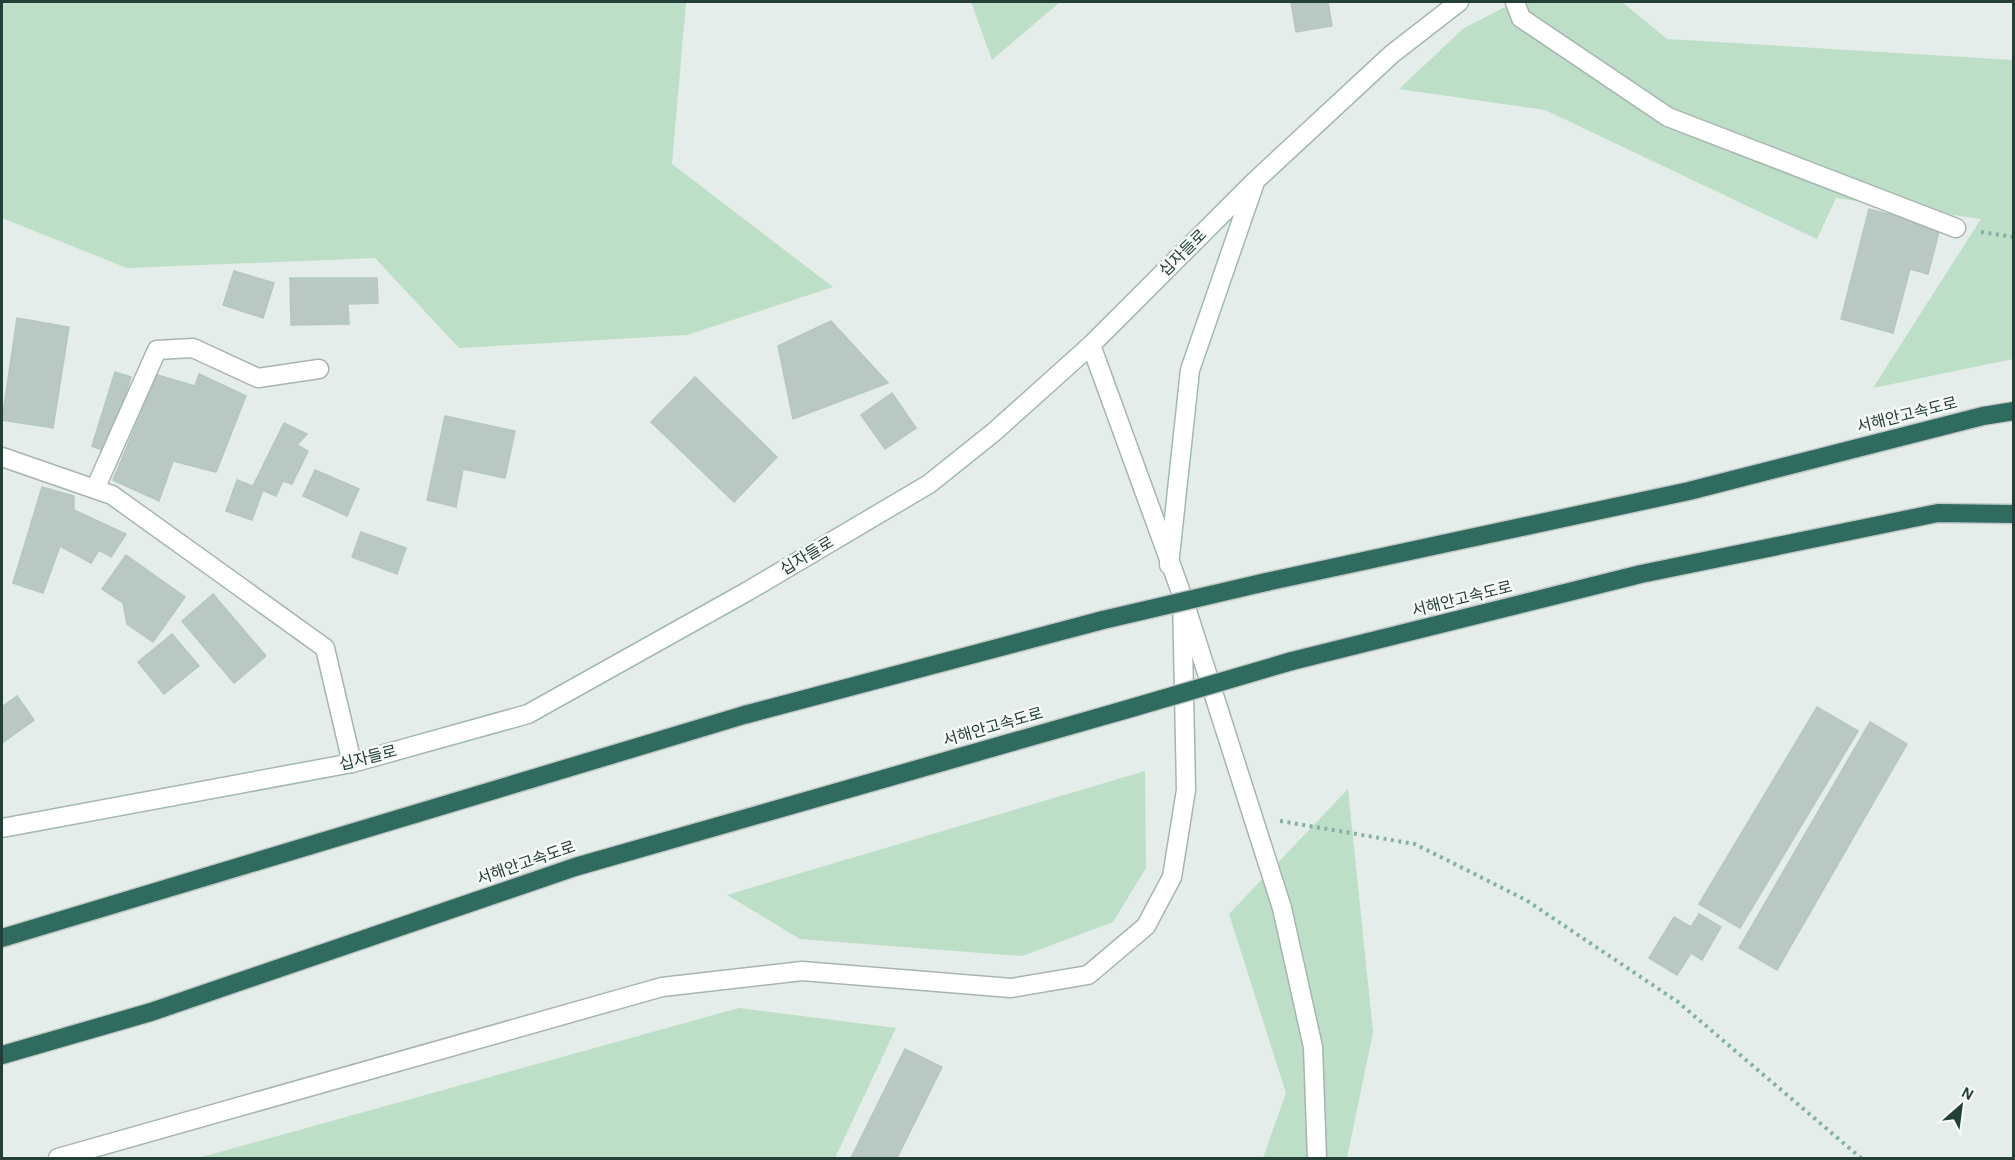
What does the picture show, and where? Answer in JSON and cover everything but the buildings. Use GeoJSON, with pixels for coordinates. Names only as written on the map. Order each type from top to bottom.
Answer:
{"type":"FeatureCollection","features":[{"type":"Feature","properties":{"kind":"highway","name":"서해안고속도로"},"geometry":{"type":"LineString","coordinates":[[2,938],[744,715],[1103,620],[1266,582],[1689,491],[2013,409]]}},
{"type":"Feature","properties":{"kind":"highway","name":"서해안고속도로"},"geometry":{"type":"LineString","coordinates":[[2,1055],[151,1012],[575,867],[1292,661],[1641,574],[1938,513],[2013,514]]}},
{"type":"Feature","properties":{"kind":"street","name":"십자들로"},"geometry":{"type":"LineString","coordinates":[[2,828],[352,763],[528,714],[738,597],[929,484],[994,432],[1091,345],[1255,181],[1392,54],[1458,2]]}},
{"type":"Feature","properties":{"kind":"street"},"geometry":{"type":"LineString","coordinates":[[1515,2],[1521,18],[1668,117],[1956,228]]}},
{"type":"Feature","properties":{"kind":"street"},"geometry":{"type":"LineString","coordinates":[[1169,565],[1190,369],[1255,181]]}},
{"type":"Feature","properties":{"kind":"street"},"geometry":{"type":"LineString","coordinates":[[1091,345],[1169,565],[1182,595],[1282,908],[1314,1047],[1317,1158]]}},
{"type":"Feature","properties":{"kind":"street"},"geometry":{"type":"LineString","coordinates":[[95,489],[157,350],[193,348],[258,378],[319,369]]}},
{"type":"Feature","properties":{"kind":"street"},"geometry":{"type":"LineString","coordinates":[[2,457],[112,495],[325,648],[352,763]]}},
{"type":"Feature","properties":{"kind":"street"},"geometry":{"type":"LineString","coordinates":[[58,1158],[662,987],[802,971],[1011,988],[1088,975],[1146,926],[1172,877],[1186,790],[1182,595]]}},
{"type":"Feature","properties":{"kind":"path"},"geometry":{"type":"LineString","coordinates":[[1956,228],[2013,237]]}},
{"type":"Feature","properties":{"kind":"path"},"geometry":{"type":"LineString","coordinates":[[1253,817],[1415,844],[1526,900],[1678,1002],[1861,1158]]}},
{"type":"Feature","properties":{"kind":"green space"},"geometry":{"type":"Polygon","coordinates":[[[2,2],[686,2],[672,164],[833,287],[687,335],[459,348],[375,258],[127,268],[2,218],[2,2]]]}},
{"type":"Feature","properties":{"kind":"green space"},"geometry":{"type":"Polygon","coordinates":[[[971,2],[1060,2],[992,60],[971,2]]]}},
{"type":"Feature","properties":{"kind":"green space"},"geometry":{"type":"Polygon","coordinates":[[[1515,2],[1622,2],[1667,39],[2013,60],[2013,359],[1873,388],[1981,219],[1836,198],[1817,239],[1545,110],[1399,89],[1464,28],[1515,2]]]}},
{"type":"Feature","properties":{"kind":"green space"},"geometry":{"type":"Polygon","coordinates":[[[1145,771],[1146,868],[1113,922],[1022,956],[800,939],[727,895],[1145,771]]]}},
{"type":"Feature","properties":{"kind":"green space"},"geometry":{"type":"Polygon","coordinates":[[[1348,789],[1373,1032],[1347,1158],[1263,1158],[1286,1093],[1229,914],[1348,789]]]}},
{"type":"Feature","properties":{"kind":"green space"},"geometry":{"type":"Polygon","coordinates":[[[739,1008],[896,1028],[835,1158],[198,1158],[739,1008]]]}}]}
